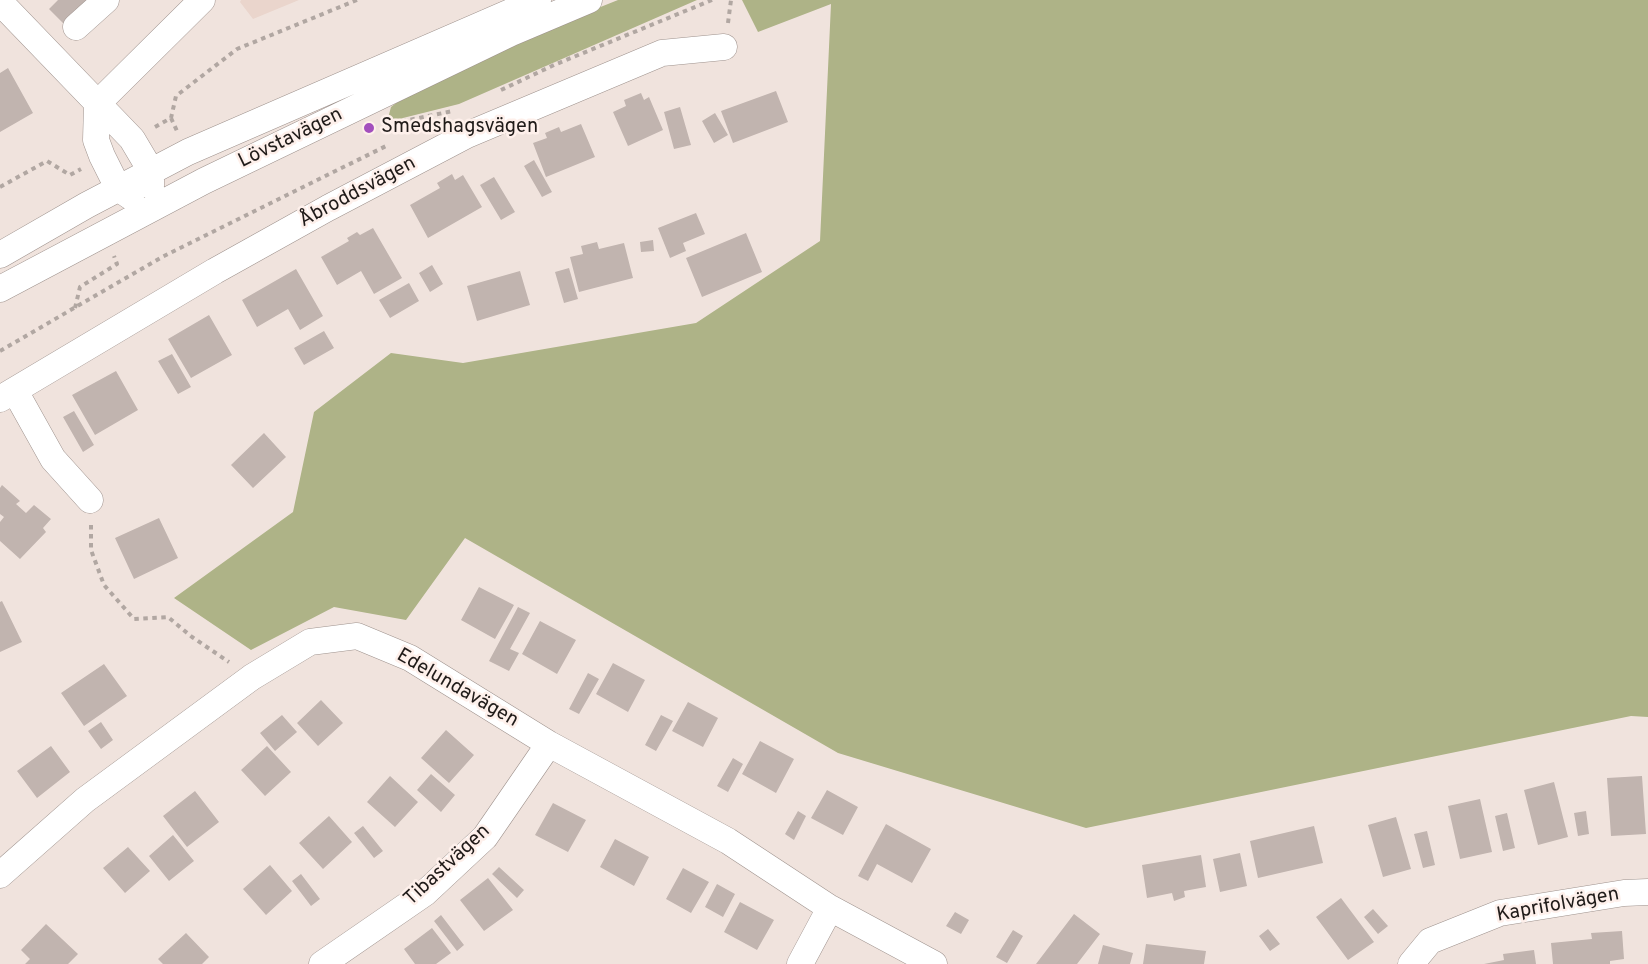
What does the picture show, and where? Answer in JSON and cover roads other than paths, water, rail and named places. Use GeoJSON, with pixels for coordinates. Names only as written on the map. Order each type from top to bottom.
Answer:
{"type":"FeatureCollection","features":[{"type":"Feature","properties":{"kind":"street"},"geometry":{"type":"LineString","coordinates":[[76,27],[106,0]]}},
{"type":"Feature","properties":{"kind":"street"},"geometry":{"type":"LineString","coordinates":[[152,210],[118,188],[96,140],[97,104],[202,0]]}},
{"type":"Feature","properties":{"kind":"street","name":"Lövstavägen"},"geometry":{"type":"LineString","coordinates":[[0,255],[118,188],[210,142],[538,0]]}},
{"type":"Feature","properties":{"kind":"street","name":"Lövstavägen"},"geometry":{"type":"LineString","coordinates":[[0,289],[204,181],[490,43],[589,0]]}},
{"type":"Feature","properties":{"kind":"street"},"geometry":{"type":"LineString","coordinates":[[0,2],[132,140],[151,171],[152,210]]}},
{"type":"Feature","properties":{"kind":"street","name":"Åbroddsvägen"},"geometry":{"type":"LineString","coordinates":[[90,501],[53,459],[7,395],[246,254],[467,135],[662,53],[724,47]]}},
{"type":"Feature","properties":{"kind":"street","name":"Edelundavägen"},"geometry":{"type":"LineString","coordinates":[[0,875],[85,800],[252,677],[310,642],[357,636],[410,658],[549,744],[728,841],[830,908],[934,964]]}},
{"type":"Feature","properties":{"kind":"street","name":"Tibastvägen"},"geometry":{"type":"LineString","coordinates":[[322,964],[425,893],[485,837],[549,744]]}},
{"type":"Feature","properties":{"kind":"street","name":"Kaprifolvägen"},"geometry":{"type":"LineString","coordinates":[[1411,964],[1430,940],[1500,913],[1624,893],[1648,892]]}},
{"type":"Feature","properties":{"kind":"street"},"geometry":{"type":"LineString","coordinates":[[800,964],[830,908]]}},
{"type":"Feature","properties":{"kind":"place","name":"Smedshagsvägen"},"geometry":{"type":"Point","coordinates":[369,128]}}]}
